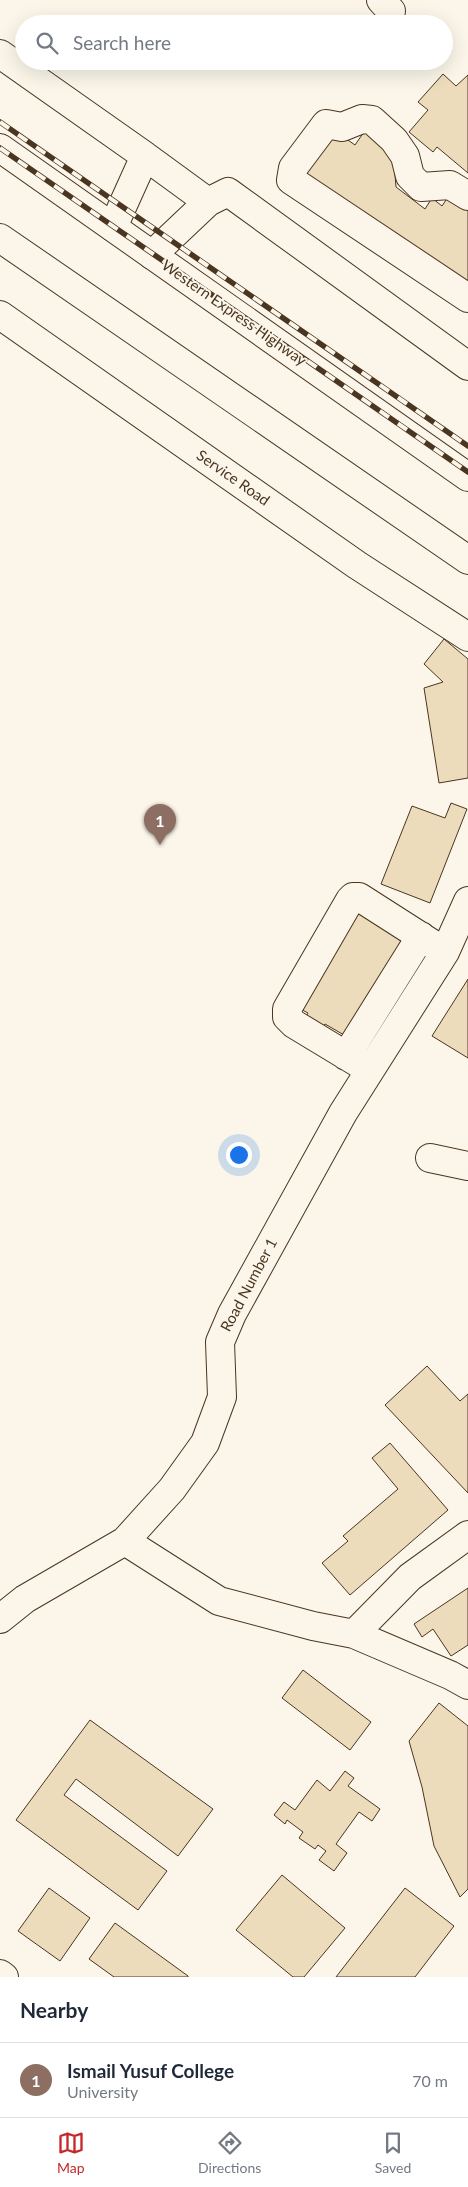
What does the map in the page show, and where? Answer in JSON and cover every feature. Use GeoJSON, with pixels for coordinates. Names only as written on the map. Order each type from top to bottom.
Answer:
{"type":"FeatureCollection","features":[{"type":"Feature","properties":{"kind":"main road"},"geometry":{"type":"LineString","coordinates":[[0,54],[15,65]]}},
{"type":"Feature","properties":{"kind":"main road"},"geometry":{"type":"LineString","coordinates":[[23,70],[208,202]]}},
{"type":"Feature","properties":{"kind":"main road"},"geometry":{"type":"LineString","coordinates":[[468,196],[450,185],[421,187],[410,176],[405,156],[394,140],[372,120],[362,119],[342,127],[326,124],[293,168],[291,180],[468,298]]}},
{"type":"Feature","properties":{"kind":"main road","name":"Western Express Highway"},"geometry":{"type":"LineString","coordinates":[[0,148],[468,476]]}},
{"type":"Feature","properties":{"kind":"main road"},"geometry":{"type":"LineString","coordinates":[[113,227],[145,156]]}},
{"type":"Feature","properties":{"kind":"main road"},"geometry":{"type":"LineString","coordinates":[[152,255],[208,202],[228,192],[468,366]]}},
{"type":"Feature","properties":{"kind":"main road"},"geometry":{"type":"LineString","coordinates":[[0,238],[468,560]]}},
{"type":"Feature","properties":{"kind":"main road","name":"Service Road"},"geometry":{"type":"LineString","coordinates":[[0,315],[357,565],[468,637]]}},
{"type":"Feature","properties":{"kind":"main road"},"geometry":{"type":"LineString","coordinates":[[370,1070],[294,1024],[287,1014],[287,1009],[350,900],[353,897],[359,897],[445,952]]}},
{"type":"Feature","properties":{"kind":"main road","name":"Road Number 1"},"geometry":{"type":"LineString","coordinates":[[0,1619],[25,1599],[125,1541],[172,1489],[205,1443],[222,1397],[220,1342],[232,1314],[343,1113],[445,952],[468,901]]}},
{"type":"Feature","properties":{"kind":"main road"},"geometry":{"type":"LineString","coordinates":[[346,1056],[421,936]]}},
{"type":"Feature","properties":{"kind":"main road"},"geometry":{"type":"LineString","coordinates":[[430,1158],[468,1166]]}},
{"type":"Feature","properties":{"kind":"main road"},"geometry":{"type":"LineString","coordinates":[[354,1634],[410,1577],[468,1535]]}},
{"type":"Feature","properties":{"kind":"main road"},"geometry":{"type":"LineString","coordinates":[[125,1541],[219,1601],[313,1626],[354,1634],[450,1675],[468,1686]]}},
{"type":"Feature","properties":{"kind":"main road"},"geometry":{"type":"LineString","coordinates":[[0,1974],[4,1977]]}},
{"type":"Feature","properties":{"kind":"building"},"geometry":{"type":"Polygon","coordinates":[[[443,74],[456,86],[468,75],[468,173],[437,147],[433,152],[409,132],[428,110],[418,102],[443,74]]]}},
{"type":"Feature","properties":{"kind":"building"},"geometry":{"type":"Polygon","coordinates":[[[331,128],[355,145],[366,129],[393,150],[396,187],[425,209],[432,198],[442,206],[452,191],[468,202],[468,288],[300,173],[331,128]]]}},
{"type":"Feature","properties":{"kind":"building"},"geometry":{"type":"Polygon","coordinates":[[[444,639],[468,659],[468,778],[439,783],[424,688],[443,682],[424,664],[444,639]]]}},
{"type":"Feature","properties":{"kind":"building"},"geometry":{"type":"Polygon","coordinates":[[[451,803],[467,809],[430,903],[381,884],[412,806],[445,818],[451,803]]]}},
{"type":"Feature","properties":{"kind":"building"},"geometry":{"type":"Polygon","coordinates":[[[356,904],[412,936],[351,1039],[325,1024],[319,1034],[302,1023],[308,1013],[295,1006],[356,904]]]}},
{"type":"Feature","properties":{"kind":"building"},"geometry":{"type":"Polygon","coordinates":[[[468,979],[468,1058],[432,1036],[468,979]]]}},
{"type":"Feature","properties":{"kind":"building"},"geometry":{"type":"Polygon","coordinates":[[[427,1366],[460,1401],[468,1394],[468,1493],[385,1405],[427,1366]]]}},
{"type":"Feature","properties":{"kind":"building"},"geometry":{"type":"Polygon","coordinates":[[[390,1443],[448,1510],[350,1595],[322,1563],[348,1541],[343,1536],[398,1489],[372,1458],[390,1443]]]}},
{"type":"Feature","properties":{"kind":"building"},"geometry":{"type":"Polygon","coordinates":[[[468,1588],[468,1645],[451,1656],[433,1629],[422,1637],[414,1624],[468,1588]]]}},
{"type":"Feature","properties":{"kind":"building"},"geometry":{"type":"Polygon","coordinates":[[[303,1670],[371,1722],[350,1750],[282,1698],[303,1670]]]}},
{"type":"Feature","properties":{"kind":"building"},"geometry":{"type":"Polygon","coordinates":[[[439,1703],[468,1726],[468,1889],[460,1897],[434,1846],[422,1787],[409,1741],[439,1703]]]}},
{"type":"Feature","properties":{"kind":"building"},"geometry":{"type":"Polygon","coordinates":[[[90,1720],[213,1809],[178,1856],[76,1779],[64,1795],[167,1871],[138,1910],[16,1820],[90,1720]]]}},
{"type":"Feature","properties":{"kind":"building"},"geometry":{"type":"Polygon","coordinates":[[[345,1771],[354,1778],[348,1786],[380,1809],[372,1821],[359,1812],[336,1844],[347,1853],[334,1871],[319,1860],[326,1851],[318,1845],[315,1849],[299,1838],[303,1832],[287,1820],[285,1824],[274,1815],[284,1802],[295,1810],[317,1780],[330,1791],[345,1771]]]}},
{"type":"Feature","properties":{"kind":"building"},"geometry":{"type":"Polygon","coordinates":[[[282,1875],[345,1928],[304,1977],[293,1977],[236,1930],[282,1875]]]}},
{"type":"Feature","properties":{"kind":"building"},"geometry":{"type":"Polygon","coordinates":[[[49,1888],[90,1918],[60,1961],[18,1931],[49,1888]]]}},
{"type":"Feature","properties":{"kind":"building"},"geometry":{"type":"Polygon","coordinates":[[[405,1888],[454,1926],[415,1977],[336,1977],[405,1888]]]}},
{"type":"Feature","properties":{"kind":"building"},"geometry":{"type":"Polygon","coordinates":[[[115,1923],[188,1977],[114,1977],[89,1959],[115,1923]]]}},
{"type":"Feature","properties":{"kind":"railway"},"geometry":{"type":"LineString","coordinates":[[0,122],[468,446]]}},
{"type":"Feature","properties":{"kind":"railway"},"geometry":{"type":"LineString","coordinates":[[0,148],[468,472]]}},
{"type":"Feature","properties":{"kind":"place","name":"Ismail Yusuf College"},"geometry":{"type":"Point","coordinates":[160,845]}}]}
